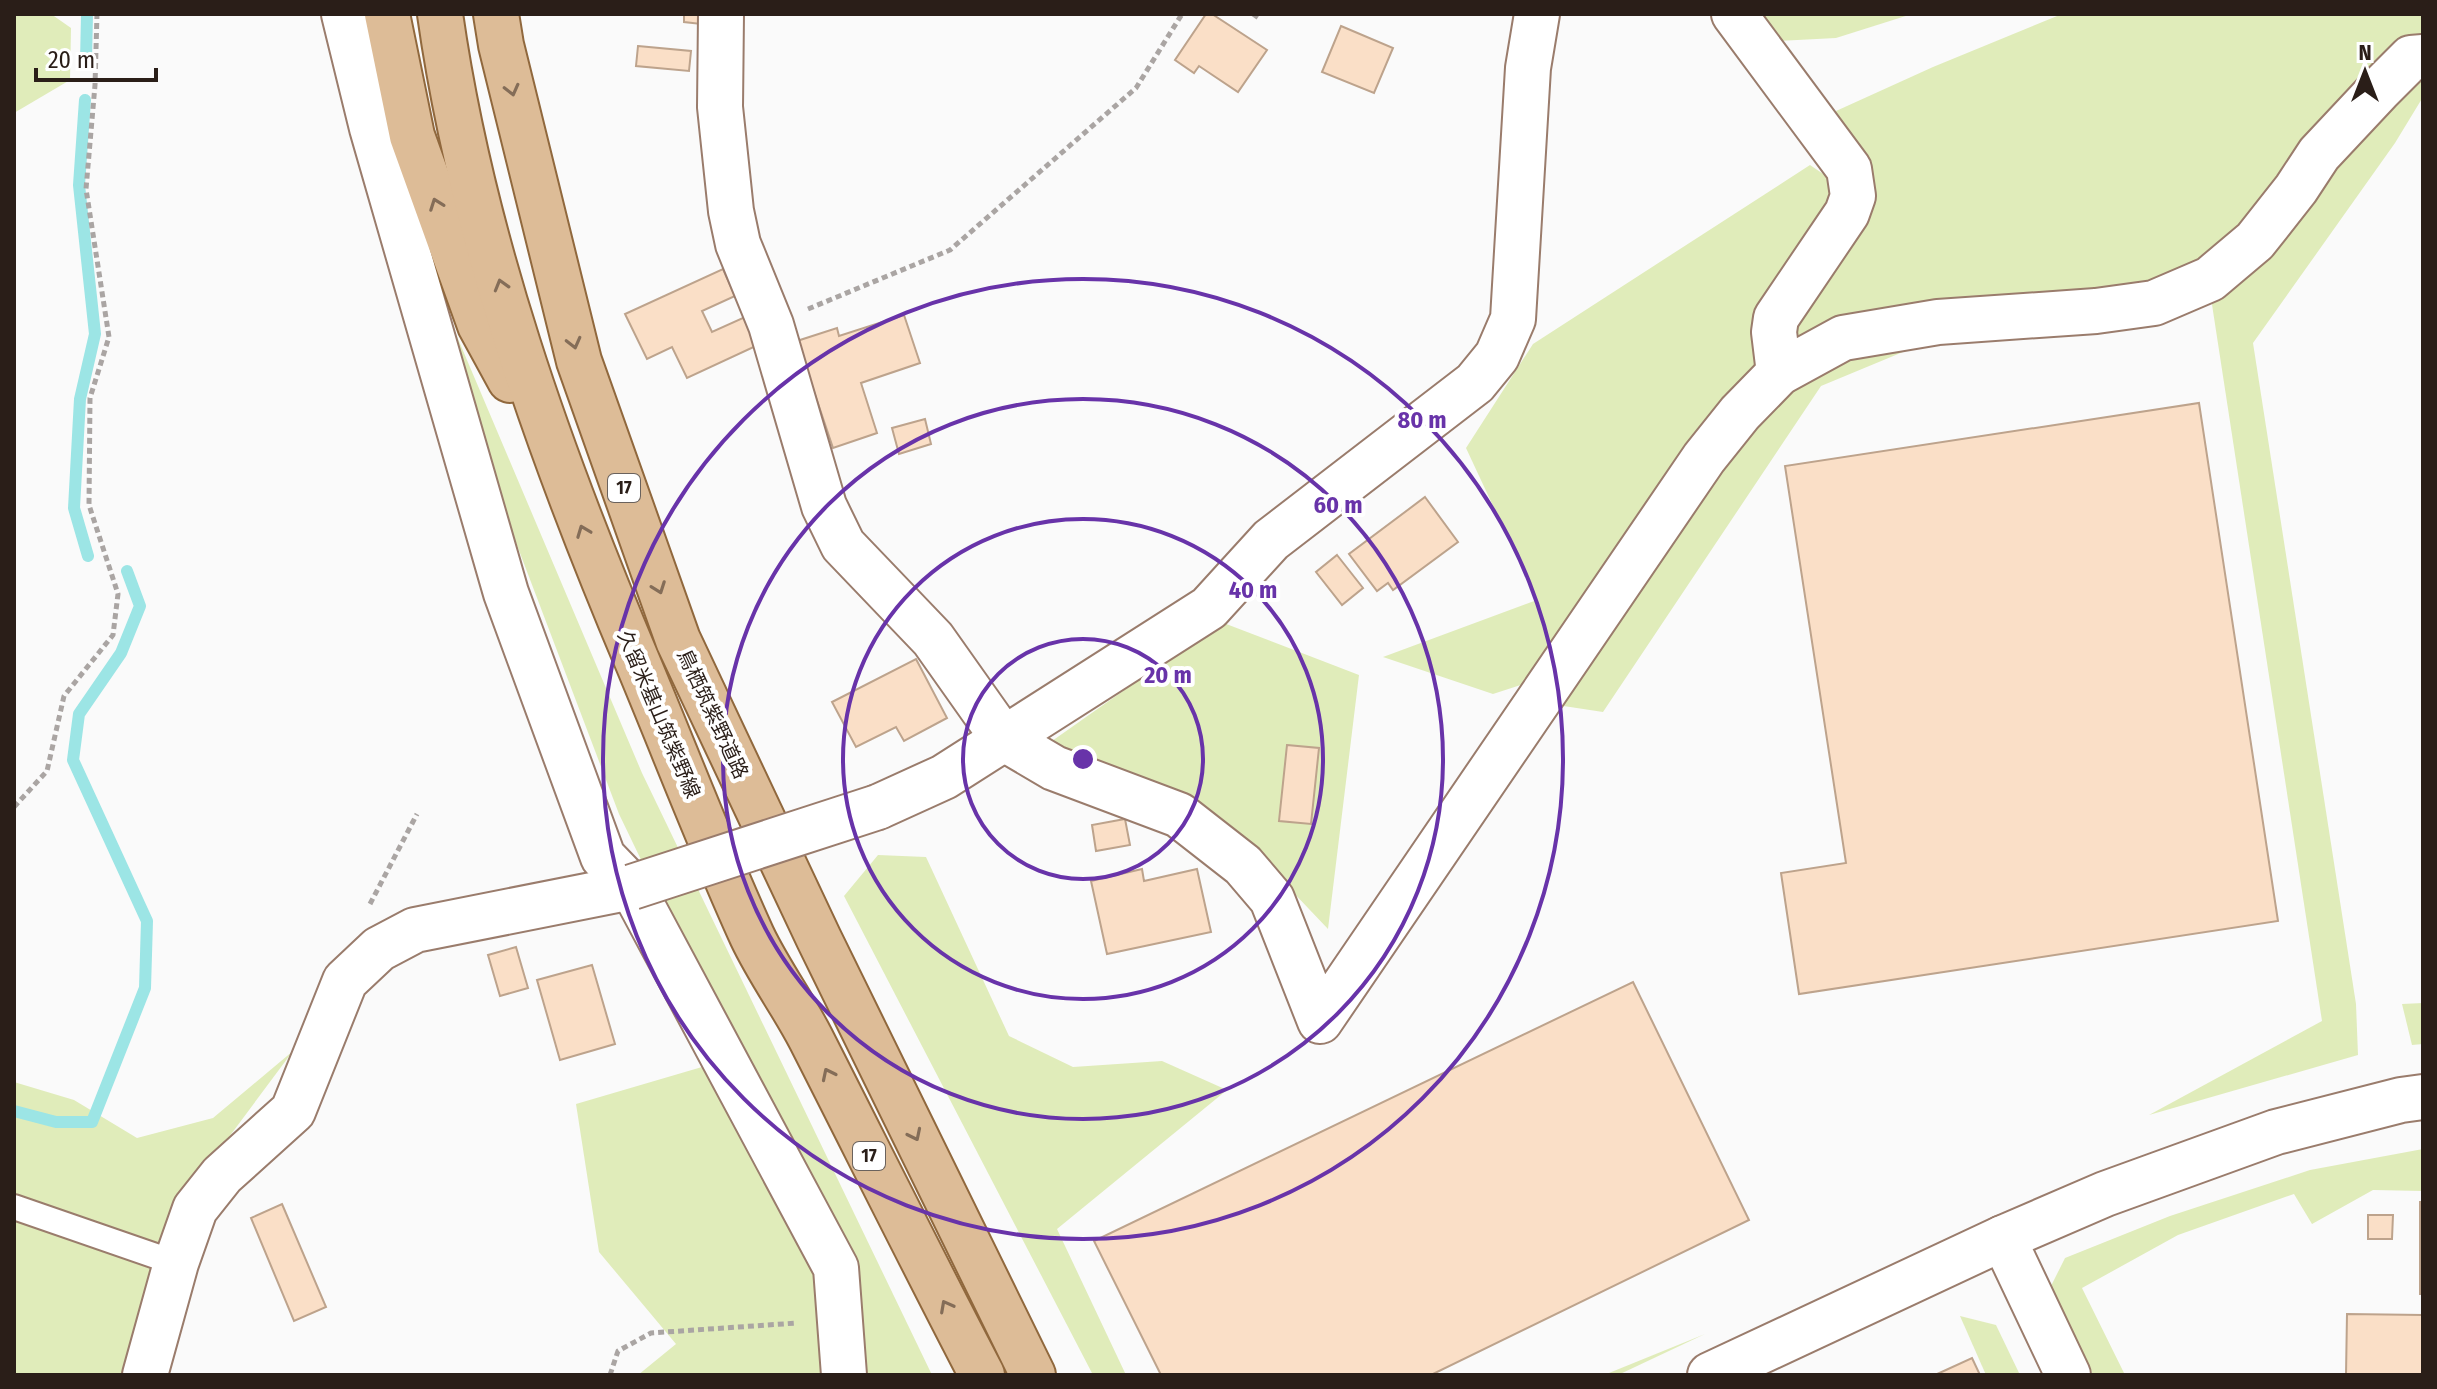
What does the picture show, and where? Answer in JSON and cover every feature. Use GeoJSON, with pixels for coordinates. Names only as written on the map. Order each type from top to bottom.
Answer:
{"type":"FeatureCollection","features":[{"type":"Feature","properties":{"kind":"main road"},"geometry":{"type":"LineString","coordinates":[[387,14],[412,136],[480,325],[563,477]]}},
{"type":"Feature","properties":{"kind":"main road","name":"久留米基山筑紫野線"},"geometry":{"type":"LineString","coordinates":[[440,14],[448,75],[486,233],[532,391],[594,560],[754,939],[809,1034],[895,1209],[982,1375]]}},
{"type":"Feature","properties":{"kind":"main road","name":"鳥栖筑紫野道路"},"geometry":{"type":"LineString","coordinates":[[496,14],[579,361],[678,640],[819,939],[1033,1375]]}},
{"type":"Feature","properties":{"kind":"street"},"geometry":{"type":"LineString","coordinates":[[344,14],[372,128],[506,593],[603,857],[632,887],[836,1268],[844,1375]]}},
{"type":"Feature","properties":{"kind":"street"},"geometry":{"type":"LineString","coordinates":[[721,14],[720,107],[731,211],[738,244],[771,325],[824,506],[843,545],[933,639],[1003,738],[1054,768],[1179,815],[1243,865],[1272,899],[1320,1021],[1704,458],[1740,413],[1779,373],[1843,338],[1938,322],[2096,311],[2154,303],[2210,279],[2255,241],[2319,154],[2379,90],[2411,58],[2423,57]]}},
{"type":"Feature","properties":{"kind":"street"},"geometry":{"type":"LineString","coordinates":[[145,1375],[176,1263],[195,1209],[222,1175],[293,1111],[345,981],[379,949],[415,930],[632,887],[878,807],[944,777],[1209,608],[1271,540],[1475,383],[1497,356],[1513,319],[1528,68],[1537,14]]}},
{"type":"Feature","properties":{"kind":"street"},"geometry":{"type":"LineString","coordinates":[[1734,14],[1849,169],[1853,196],[1847,213],[1776,318],[1774,332],[1779,373]]}},
{"type":"Feature","properties":{"kind":"street"},"geometry":{"type":"LineString","coordinates":[[1710,1375],[2003,1238],[2105,1194],[2276,1132],[2423,1097]]}},
{"type":"Feature","properties":{"kind":"street"},"geometry":{"type":"LineString","coordinates":[[2003,1238],[2068,1375]]}},
{"type":"Feature","properties":{"kind":"lane"},"geometry":{"type":"LineString","coordinates":[[14,1207],[176,1263]]}},
{"type":"Feature","properties":{"kind":"path"},"geometry":{"type":"LineString","coordinates":[[14,807],[47,771],[64,696],[113,635],[118,594],[89,505],[90,398],[109,337],[86,189],[95,85],[97,14]]}},
{"type":"Feature","properties":{"kind":"path"},"geometry":{"type":"LineString","coordinates":[[771,325],[950,250],[1136,88],[1182,14]]}},
{"type":"Feature","properties":{"kind":"path"},"geometry":{"type":"LineString","coordinates":[[379,949],[360,923],[417,814]]}},
{"type":"Feature","properties":{"kind":"path"},"geometry":{"type":"LineString","coordinates":[[610,1375],[618,1351],[651,1333],[797,1323]]}},
{"type":"Feature","properties":{"kind":"green space"},"geometry":{"type":"Polygon","coordinates":[[[14,14],[51,14],[71,28],[70,80],[14,113],[14,14]]]}},
{"type":"Feature","properties":{"kind":"green space"},"geometry":{"type":"Polygon","coordinates":[[[1752,14],[1912,14],[1836,38],[1777,41],[1752,14]]]}},
{"type":"Feature","properties":{"kind":"green space"},"geometry":{"type":"Polygon","coordinates":[[[2062,14],[2423,14],[2423,97],[2395,143],[2253,343],[2356,1004],[2358,1055],[2149,1115],[2322,1021],[2211,298],[2131,327],[1915,347],[1821,386],[1603,712],[1557,705],[1542,678],[1493,694],[1383,657],[1537,600],[1466,448],[1533,344],[1810,165],[1866,203],[1825,116],[2062,14]]]}},
{"type":"Feature","properties":{"kind":"green space"},"geometry":{"type":"Polygon","coordinates":[[[414,235],[642,773],[932,1375],[638,1375],[676,1344],[599,1252],[576,1104],[736,1057],[619,814],[512,532],[414,235]]]}},
{"type":"Feature","properties":{"kind":"green space"},"geometry":{"type":"Polygon","coordinates":[[[1221,622],[1359,675],[1328,929],[1234,830],[1052,741],[1221,622]]]}},
{"type":"Feature","properties":{"kind":"green space"},"geometry":{"type":"Polygon","coordinates":[[[878,855],[926,857],[1009,1036],[1073,1067],[1162,1061],[1227,1090],[1057,1229],[1126,1375],[1093,1375],[844,896],[878,855]]]}},
{"type":"Feature","properties":{"kind":"green space"},"geometry":{"type":"Polygon","coordinates":[[[2423,1003],[2423,1044],[2412,1045],[2402,1004],[2423,1003]]]}},
{"type":"Feature","properties":{"kind":"green space"},"geometry":{"type":"Polygon","coordinates":[[[293,1051],[185,1196],[130,1375],[14,1375],[14,1082],[74,1100],[137,1138],[213,1118],[293,1051]]]}},
{"type":"Feature","properties":{"kind":"green space"},"geometry":{"type":"Polygon","coordinates":[[[2423,1149],[2423,1191],[2373,1190],[2312,1224],[2294,1194],[2178,1235],[2082,1288],[2125,1375],[2093,1375],[2051,1286],[2065,1258],[2170,1216],[2310,1170],[2423,1149]]]}},
{"type":"Feature","properties":{"kind":"green space"},"geometry":{"type":"Polygon","coordinates":[[[1960,1316],[1996,1325],[2020,1375],[1986,1375],[1960,1316]]]}},
{"type":"Feature","properties":{"kind":"green space"},"geometry":{"type":"Polygon","coordinates":[[[1705,1334],[1618,1375],[1604,1375],[1705,1334]]]}},
{"type":"Feature","properties":{"kind":"building"},"geometry":{"type":"Polygon","coordinates":[[[684,14],[702,14],[701,24],[684,22],[684,14]]]}},
{"type":"Feature","properties":{"kind":"building"},"geometry":{"type":"Polygon","coordinates":[[[1206,14],[1212,14],[1267,50],[1238,92],[1199,66],[1194,73],[1175,60],[1206,14]]]}},
{"type":"Feature","properties":{"kind":"building"},"geometry":{"type":"Polygon","coordinates":[[[1341,26],[1393,48],[1374,93],[1322,72],[1341,26]]]}},
{"type":"Feature","properties":{"kind":"building"},"geometry":{"type":"Polygon","coordinates":[[[638,46],[691,51],[689,71],[636,66],[638,46]]]}},
{"type":"Feature","properties":{"kind":"building"},"geometry":{"type":"Polygon","coordinates":[[[723,269],[735,296],[702,311],[712,332],[745,317],[758,345],[687,378],[672,347],[647,359],[625,314],[723,269]]]}},
{"type":"Feature","properties":{"kind":"building"},"geometry":{"type":"Polygon","coordinates":[[[904,315],[920,363],[861,383],[877,433],[833,448],[797,341],[837,328],[839,336],[904,315]]]}},
{"type":"Feature","properties":{"kind":"building"},"geometry":{"type":"Polygon","coordinates":[[[2199,403],[2278,921],[1799,994],[1781,873],[1846,863],[1785,466],[2199,403]]]}},
{"type":"Feature","properties":{"kind":"building"},"geometry":{"type":"Polygon","coordinates":[[[925,419],[931,444],[899,454],[892,428],[925,419]]]}},
{"type":"Feature","properties":{"kind":"building"},"geometry":{"type":"Polygon","coordinates":[[[1425,497],[1458,542],[1393,590],[1388,583],[1377,591],[1349,554],[1425,497]]]}},
{"type":"Feature","properties":{"kind":"building"},"geometry":{"type":"Polygon","coordinates":[[[1337,555],[1363,588],[1342,605],[1316,572],[1337,555]]]}},
{"type":"Feature","properties":{"kind":"building"},"geometry":{"type":"Polygon","coordinates":[[[916,659],[947,718],[904,741],[896,727],[856,747],[832,702],[916,659]]]}},
{"type":"Feature","properties":{"kind":"building"},"geometry":{"type":"Polygon","coordinates":[[[1287,745],[1319,748],[1311,824],[1279,821],[1287,745]]]}},
{"type":"Feature","properties":{"kind":"building"},"geometry":{"type":"Polygon","coordinates":[[[1125,819],[1130,845],[1096,851],[1092,825],[1125,819]]]}},
{"type":"Feature","properties":{"kind":"building"},"geometry":{"type":"Polygon","coordinates":[[[1142,869],[1144,881],[1197,869],[1211,932],[1107,954],[1091,881],[1142,869]]]}},
{"type":"Feature","properties":{"kind":"building"},"geometry":{"type":"Polygon","coordinates":[[[516,947],[528,988],[500,996],[488,955],[516,947]]]}},
{"type":"Feature","properties":{"kind":"building"},"geometry":{"type":"Polygon","coordinates":[[[592,965],[615,1044],[560,1060],[537,980],[592,965]]]}},
{"type":"Feature","properties":{"kind":"building"},"geometry":{"type":"Polygon","coordinates":[[[1633,982],[1749,1220],[1431,1375],[1161,1375],[1094,1241],[1633,982]]]}},
{"type":"Feature","properties":{"kind":"building"},"geometry":{"type":"Polygon","coordinates":[[[2420,1202],[2423,1202],[2423,1294],[2420,1294],[2420,1202]]]}},
{"type":"Feature","properties":{"kind":"building"},"geometry":{"type":"Polygon","coordinates":[[[282,1204],[326,1307],[294,1321],[251,1218],[282,1204]]]}},
{"type":"Feature","properties":{"kind":"building"},"geometry":{"type":"Polygon","coordinates":[[[2368,1215],[2393,1215],[2392,1239],[2368,1239],[2368,1215]]]}},
{"type":"Feature","properties":{"kind":"building"},"geometry":{"type":"Polygon","coordinates":[[[2347,1314],[2423,1315],[2423,1375],[2346,1375],[2347,1314]]]}},
{"type":"Feature","properties":{"kind":"building"},"geometry":{"type":"Polygon","coordinates":[[[1972,1358],[1980,1375],[1935,1375],[1972,1358]]]}},
{"type":"Feature","properties":{"kind":"waterway"},"geometry":{"type":"LineString","coordinates":[[86,62],[87,14]]}},
{"type":"Feature","properties":{"kind":"waterway"},"geometry":{"type":"LineString","coordinates":[[85,100],[79,185],[95,334],[80,399],[74,508],[88,556]]}},
{"type":"Feature","properties":{"kind":"waterway"},"geometry":{"type":"LineString","coordinates":[[14,1111],[56,1122],[92,1122],[145,988],[147,921],[73,760],[79,714],[121,653],[140,606],[127,571]]}}]}
